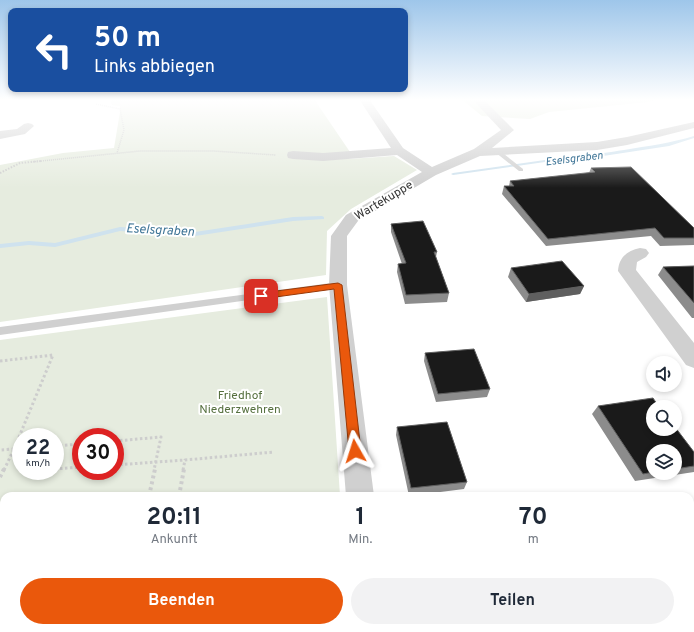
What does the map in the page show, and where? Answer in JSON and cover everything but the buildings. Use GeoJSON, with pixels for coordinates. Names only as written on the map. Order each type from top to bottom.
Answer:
{"type":"FeatureCollection","features":[{"type":"Feature","properties":{"kind":"street"},"geometry":{"type":"LineString","coordinates":[[0,135],[21,132],[25,128]]}},
{"type":"Feature","properties":{"kind":"street","name":"Wartekuppe"},"geometry":{"type":"LineString","coordinates":[[384,128],[399,151],[431,172]]}},
{"type":"Feature","properties":{"kind":"street","name":"Wartekuppe"},"geometry":{"type":"LineString","coordinates":[[478,152],[597,146],[627,141],[679,128]]}},
{"type":"Feature","properties":{"kind":"street","name":"Wartekuppe"},"geometry":{"type":"LineString","coordinates":[[360,492],[338,285],[339,236],[352,218],[393,196],[431,172],[478,152],[508,130],[542,148]]}},
{"type":"Feature","properties":{"kind":"street"},"geometry":{"type":"LineString","coordinates":[[293,155],[323,157],[399,151]]}},
{"type":"Feature","properties":{"kind":"street"},"geometry":{"type":"LineString","coordinates":[[640,253],[630,257],[627,262],[627,271],[694,359]]}},
{"type":"Feature","properties":{"kind":"lane"},"geometry":{"type":"LineString","coordinates":[[497,151],[521,170]]}},
{"type":"Feature","properties":{"kind":"lane"},"geometry":{"type":"LineString","coordinates":[[0,331],[338,285]]}},
{"type":"Feature","properties":{"kind":"path"},"geometry":{"type":"LineString","coordinates":[[117,153],[124,128]]}},
{"type":"Feature","properties":{"kind":"path"},"geometry":{"type":"LineString","coordinates":[[0,173],[20,162],[117,153],[213,151],[293,155]]}},
{"type":"Feature","properties":{"kind":"path"},"geometry":{"type":"LineString","coordinates":[[0,361],[53,355],[23,428]]}},
{"type":"Feature","properties":{"kind":"path"},"geometry":{"type":"LineString","coordinates":[[124,440],[161,437],[150,492]]}},
{"type":"Feature","properties":{"kind":"path"},"geometry":{"type":"LineString","coordinates":[[0,450],[12,449]]}},
{"type":"Feature","properties":{"kind":"path"},"geometry":{"type":"LineString","coordinates":[[124,464],[274,452]]}},
{"type":"Feature","properties":{"kind":"path"},"geometry":{"type":"LineString","coordinates":[[0,477],[12,453]]}},
{"type":"Feature","properties":{"kind":"path"},"geometry":{"type":"LineString","coordinates":[[180,492],[185,460]]}},
{"type":"Feature","properties":{"kind":"green space"},"geometry":{"type":"Polygon","coordinates":[[[117,128],[334,128],[350,152],[349,159],[394,156],[417,170],[351,209],[327,231],[326,275],[0,322],[0,165],[63,153],[114,148],[117,128]]]}},
{"type":"Feature","properties":{"kind":"green space","name":"Friedhof Niederzwehren"},"geometry":{"type":"Polygon","coordinates":[[[327,297],[340,492],[0,492],[0,340],[327,297]]]}},
{"type":"Feature","properties":{"kind":"waterway","name":"Eselsgraben"},"geometry":{"type":"LineString","coordinates":[[453,174],[580,156],[603,155],[660,146],[694,137]]}},
{"type":"Feature","properties":{"kind":"waterway","name":"Eselsgraben"},"geometry":{"type":"LineString","coordinates":[[0,246],[29,243],[55,245],[120,229],[195,234],[293,219],[322,218]]}},
{"type":"Feature","properties":{"kind":"route"},"geometry":{"type":"LineString","coordinates":[[261,296],[338,285],[355,451]]}}]}
